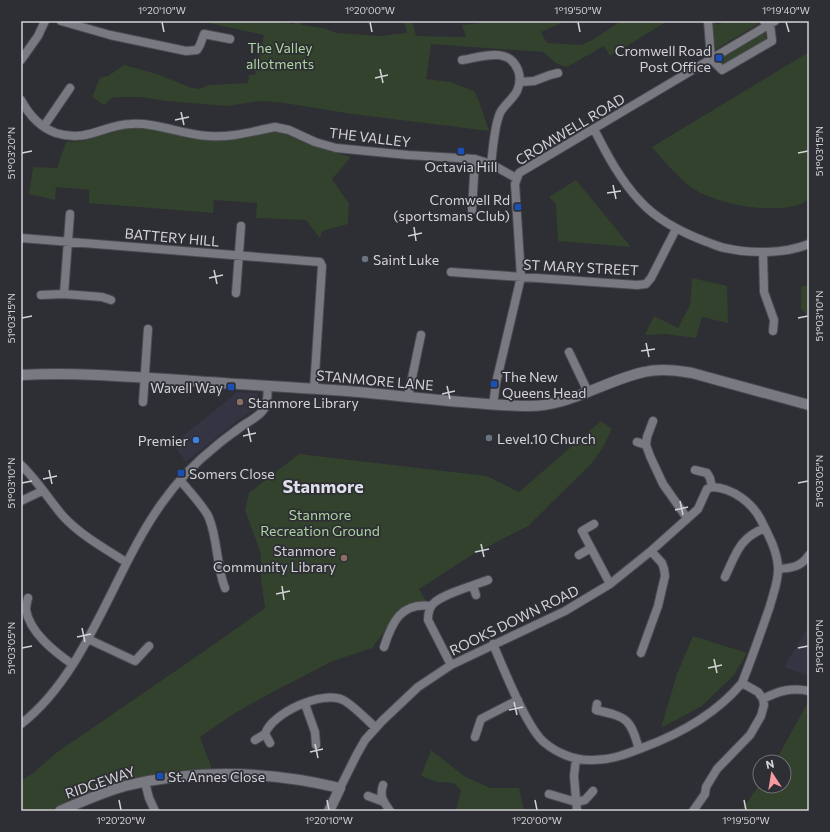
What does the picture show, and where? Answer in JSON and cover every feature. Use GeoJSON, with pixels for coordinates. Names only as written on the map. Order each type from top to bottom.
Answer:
{"type":"FeatureCollection","features":[{"type":"Feature","properties":{"kind":"street"},"geometry":{"type":"LineString","coordinates":[[21,60],[38,36],[45,21]]}},
{"type":"Feature","properties":{"kind":"street"},"geometry":{"type":"LineString","coordinates":[[62,21],[110,35],[186,51],[197,50],[204,34],[230,39]]}},
{"type":"Feature","properties":{"kind":"street"},"geometry":{"type":"LineString","coordinates":[[708,21],[711,59]]}},
{"type":"Feature","properties":{"kind":"street","name":"CROMWELL ROAD"},"geometry":{"type":"LineString","coordinates":[[493,405],[496,383],[521,277],[516,189],[516,178],[519,173],[711,59],[769,22],[772,41],[722,70],[711,59]]}},
{"type":"Feature","properties":{"kind":"street"},"geometry":{"type":"LineString","coordinates":[[462,60],[503,55],[514,61],[519,72],[520,82],[514,95],[501,112],[496,130],[491,164]]}},
{"type":"Feature","properties":{"kind":"street"},"geometry":{"type":"LineString","coordinates":[[520,82],[534,81],[550,74],[558,73]]}},
{"type":"Feature","properties":{"kind":"street"},"geometry":{"type":"LineString","coordinates":[[44,126],[70,88]]}},
{"type":"Feature","properties":{"kind":"street","name":"THE VALLEY"},"geometry":{"type":"LineString","coordinates":[[21,100],[24,113],[55,132],[69,136],[83,136],[130,124],[166,127],[208,136],[224,136],[275,127],[282,128],[315,142],[336,148],[408,155],[475,159],[491,164],[516,178]]}},
{"type":"Feature","properties":{"kind":"street"},"geometry":{"type":"LineString","coordinates":[[594,129],[616,169],[640,202],[676,229],[724,248],[763,252],[786,250],[809,244]]}},
{"type":"Feature","properties":{"kind":"street"},"geometry":{"type":"LineString","coordinates":[[472,210],[475,159]]}},
{"type":"Feature","properties":{"kind":"street"},"geometry":{"type":"LineString","coordinates":[[64,294],[70,214]]}},
{"type":"Feature","properties":{"kind":"street"},"geometry":{"type":"LineString","coordinates":[[236,293],[240,226]]}},
{"type":"Feature","properties":{"kind":"street","name":"ST MARY STREET"},"geometry":{"type":"LineString","coordinates":[[452,272],[646,284],[676,229]]}},
{"type":"Feature","properties":{"kind":"street","name":"BATTERY HILL"},"geometry":{"type":"LineString","coordinates":[[21,238],[320,262],[322,266],[314,389]]}},
{"type":"Feature","properties":{"kind":"street"},"geometry":{"type":"LineString","coordinates":[[763,252],[764,292],[774,320],[773,332]]}},
{"type":"Feature","properties":{"kind":"street"},"geometry":{"type":"LineString","coordinates":[[41,295],[64,294],[102,297],[110,300]]}},
{"type":"Feature","properties":{"kind":"street"},"geometry":{"type":"LineString","coordinates":[[143,402],[148,329]]}},
{"type":"Feature","properties":{"kind":"street"},"geometry":{"type":"LineString","coordinates":[[408,397],[421,335]]}},
{"type":"Feature","properties":{"kind":"street"},"geometry":{"type":"LineString","coordinates":[[569,352],[588,392]]}},
{"type":"Feature","properties":{"kind":"street","name":"STANMORE LANE"},"geometry":{"type":"LineString","coordinates":[[21,375],[59,373],[93,374],[314,389],[493,405],[538,406],[567,400],[645,372],[654,370],[676,370],[809,405]]}},
{"type":"Feature","properties":{"kind":"street"},"geometry":{"type":"LineString","coordinates":[[21,724],[51,696],[72,664],[88,638],[126,562],[149,522],[163,502],[193,466],[210,451],[264,410],[268,395],[267,386]]}},
{"type":"Feature","properties":{"kind":"street"},"geometry":{"type":"LineString","coordinates":[[653,421],[647,437],[646,445],[663,484],[687,518]]}},
{"type":"Feature","properties":{"kind":"street"},"geometry":{"type":"LineString","coordinates":[[637,442],[646,445]]}},
{"type":"Feature","properties":{"kind":"street"},"geometry":{"type":"LineString","coordinates":[[21,465],[30,473],[42,491],[63,516],[94,543],[126,562]]}},
{"type":"Feature","properties":{"kind":"street"},"geometry":{"type":"LineString","coordinates":[[493,644],[532,727],[544,742],[559,752],[576,759],[609,760],[623,756],[672,736],[692,725],[732,696],[742,683],[776,587],[778,569],[774,549],[757,512],[746,500],[722,488],[712,487],[707,473],[695,470]]}},
{"type":"Feature","properties":{"kind":"street"},"geometry":{"type":"LineString","coordinates":[[181,481],[209,517],[221,578],[225,588]]}},
{"type":"Feature","properties":{"kind":"street","name":"ROOKS DOWN ROAD"},"geometry":{"type":"LineString","coordinates":[[340,788],[365,740],[418,687],[451,665],[565,611],[610,584],[651,551],[698,509],[707,489],[712,487]]}},
{"type":"Feature","properties":{"kind":"street"},"geometry":{"type":"LineString","coordinates":[[21,501],[42,491]]}},
{"type":"Feature","properties":{"kind":"street"},"geometry":{"type":"LineString","coordinates":[[594,524],[582,530],[610,584]]}},
{"type":"Feature","properties":{"kind":"street"},"geometry":{"type":"LineString","coordinates":[[725,577],[740,546],[747,538],[765,528]]}},
{"type":"Feature","properties":{"kind":"street"},"geometry":{"type":"LineString","coordinates":[[579,555],[591,548]]}},
{"type":"Feature","properties":{"kind":"street"},"geometry":{"type":"LineString","coordinates":[[641,653],[642,637],[658,606],[665,576],[662,563],[651,551]]}},
{"type":"Feature","properties":{"kind":"street"},"geometry":{"type":"LineString","coordinates":[[778,569],[793,568],[799,565],[809,555]]}},
{"type":"Feature","properties":{"kind":"street"},"geometry":{"type":"LineString","coordinates":[[451,665],[428,620],[431,606],[443,597],[488,580]]}},
{"type":"Feature","properties":{"kind":"street"},"geometry":{"type":"LineString","coordinates":[[473,586],[476,595]]}},
{"type":"Feature","properties":{"kind":"street"},"geometry":{"type":"LineString","coordinates":[[28,598],[26,611],[34,629],[50,647],[72,664]]}},
{"type":"Feature","properties":{"kind":"street"},"geometry":{"type":"LineString","coordinates":[[384,647],[392,625],[402,613],[416,606],[431,606]]}},
{"type":"Feature","properties":{"kind":"street"},"geometry":{"type":"LineString","coordinates":[[88,638],[135,661],[149,646]]}},
{"type":"Feature","properties":{"kind":"street"},"geometry":{"type":"LineString","coordinates":[[693,811],[705,794],[706,786],[716,769],[750,734],[761,716],[764,705],[763,699],[758,692],[742,683]]}},
{"type":"Feature","properties":{"kind":"street"},"geometry":{"type":"LineString","coordinates":[[763,699],[789,689],[809,691]]}},
{"type":"Feature","properties":{"kind":"street"},"geometry":{"type":"LineString","coordinates":[[255,740],[265,734],[275,720],[298,706],[322,698],[342,700],[376,728]]}},
{"type":"Feature","properties":{"kind":"street"},"geometry":{"type":"LineString","coordinates":[[474,737],[481,719],[518,700]]}},
{"type":"Feature","properties":{"kind":"street"},"geometry":{"type":"LineString","coordinates":[[305,704],[315,732],[316,745]]}},
{"type":"Feature","properties":{"kind":"street"},"geometry":{"type":"LineString","coordinates":[[597,704],[596,710],[621,717],[628,722],[633,730],[639,749]]}},
{"type":"Feature","properties":{"kind":"street"},"geometry":{"type":"LineString","coordinates":[[265,734],[270,743]]}},
{"type":"Feature","properties":{"kind":"street"},"geometry":{"type":"LineString","coordinates":[[576,759],[574,776],[578,811]]}},
{"type":"Feature","properties":{"kind":"street","name":"RIDGEWAY"},"geometry":{"type":"LineString","coordinates":[[60,811],[124,786],[188,776],[241,774],[276,776],[340,788]]}},
{"type":"Feature","properties":{"kind":"street"},"geometry":{"type":"LineString","coordinates":[[145,782],[149,798],[155,811]]}},
{"type":"Feature","properties":{"kind":"street"},"geometry":{"type":"LineString","coordinates":[[383,786],[381,792],[384,802],[390,811]]}},
{"type":"Feature","properties":{"kind":"street"},"geometry":{"type":"LineString","coordinates":[[330,811],[340,788]]}},
{"type":"Feature","properties":{"kind":"street"},"geometry":{"type":"LineString","coordinates":[[549,794],[576,802],[585,800],[593,791]]}},
{"type":"Feature","properties":{"kind":"street"},"geometry":{"type":"LineString","coordinates":[[368,796],[384,802]]}},
{"type":"Feature","properties":{"kind":"shaded area"},"geometry":{"type":"Polygon","coordinates":[[[236,392],[258,393],[257,408],[238,420],[186,462],[173,444],[236,392]]]}},
{"type":"Feature","properties":{"kind":"shaded area"},"geometry":{"type":"Polygon","coordinates":[[[809,626],[809,676],[784,667],[809,626]]]}},
{"type":"Feature","properties":{"kind":"green space","name":"The Valley allotments"},"geometry":{"type":"Polygon","coordinates":[[[200,21],[261,21],[294,24],[295,21],[302,21],[301,25],[323,28],[337,33],[380,36],[407,33],[404,21],[412,21],[416,36],[466,37],[462,25],[501,21],[566,21],[541,32],[547,43],[581,45],[592,40],[621,21],[666,22],[610,56],[604,46],[567,67],[557,64],[543,52],[431,44],[426,79],[450,82],[474,91],[489,131],[352,114],[284,103],[260,101],[227,106],[167,101],[140,97],[121,97],[112,98],[104,105],[92,97],[100,78],[108,76],[124,65],[157,74],[192,88],[199,89],[209,85],[248,83],[249,75],[255,75],[264,35],[200,21]]]}},
{"type":"Feature","properties":{"kind":"green space"},"geometry":{"type":"Polygon","coordinates":[[[714,21],[718,25],[725,21],[757,21],[758,24],[713,51],[710,26],[714,21]]]}},
{"type":"Feature","properties":{"kind":"green space"},"geometry":{"type":"Polygon","coordinates":[[[763,31],[766,35],[766,41],[723,67],[717,61],[718,55],[763,31]]]}},
{"type":"Feature","properties":{"kind":"green space"},"geometry":{"type":"Polygon","coordinates":[[[809,52],[809,200],[798,205],[785,208],[756,208],[741,206],[711,197],[688,185],[674,172],[652,147],[809,52]]]}},
{"type":"Feature","properties":{"kind":"green space"},"geometry":{"type":"Polygon","coordinates":[[[132,127],[173,132],[277,132],[322,149],[351,157],[332,179],[349,204],[348,224],[322,231],[320,238],[306,220],[256,218],[257,203],[214,200],[213,213],[89,203],[89,190],[56,187],[55,200],[29,194],[33,167],[57,168],[66,142],[83,141],[132,127]]]}},
{"type":"Feature","properties":{"kind":"green space"},"geometry":{"type":"Polygon","coordinates":[[[576,180],[631,247],[558,241],[556,204],[549,197],[576,180]]]}},
{"type":"Feature","properties":{"kind":"green space"},"geometry":{"type":"Polygon","coordinates":[[[692,278],[727,286],[728,323],[702,317],[696,338],[665,334],[645,335],[654,316],[678,328],[690,305],[692,278]]]}},
{"type":"Feature","properties":{"kind":"green space"},"geometry":{"type":"Polygon","coordinates":[[[809,284],[809,318],[801,308],[801,287],[809,284]]]}},
{"type":"Feature","properties":{"kind":"green space","name":"Stanmore Recreation Ground"},"geometry":{"type":"Polygon","coordinates":[[[601,421],[612,429],[602,449],[591,464],[528,526],[472,555],[419,589],[427,603],[400,613],[372,648],[333,661],[263,697],[235,713],[200,737],[212,769],[182,770],[149,776],[117,784],[48,811],[21,811],[21,780],[32,774],[56,753],[265,608],[261,579],[261,554],[245,510],[249,493],[299,454],[487,476],[519,492],[601,421]]]}},
{"type":"Feature","properties":{"kind":"green space"},"geometry":{"type":"Polygon","coordinates":[[[693,636],[747,653],[734,675],[702,706],[661,728],[677,674],[693,636]]]}},
{"type":"Feature","properties":{"kind":"green space"},"geometry":{"type":"Polygon","coordinates":[[[809,700],[809,811],[741,811],[753,794],[792,794],[792,754],[779,754],[809,700]]]}},
{"type":"Feature","properties":{"kind":"green space"},"geometry":{"type":"Polygon","coordinates":[[[431,750],[464,776],[490,788],[519,788],[524,811],[456,811],[461,790],[453,783],[437,782],[421,776],[431,750]]]}},
{"type":"Feature","properties":{"kind":"place","name":"Cromwell Road Post Office"},"geometry":{"type":"Point","coordinates":[719,58]}},
{"type":"Feature","properties":{"kind":"place","name":"Octavia Hill"},"geometry":{"type":"Point","coordinates":[461,151]}},
{"type":"Feature","properties":{"kind":"place","name":"Cromwell Rd (sportsmans Club)"},"geometry":{"type":"Point","coordinates":[518,207]}},
{"type":"Feature","properties":{"kind":"place","name":"Saint Luke"},"geometry":{"type":"Point","coordinates":[365,259]}},
{"type":"Feature","properties":{"kind":"place","name":"The New Queens Head"},"geometry":{"type":"Point","coordinates":[494,384]}},
{"type":"Feature","properties":{"kind":"place","name":"Wavell Way"},"geometry":{"type":"Point","coordinates":[231,387]}},
{"type":"Feature","properties":{"kind":"place","name":"Stanmore Library"},"geometry":{"type":"Point","coordinates":[240,402]}},
{"type":"Feature","properties":{"kind":"place","name":"Level.10 Church"},"geometry":{"type":"Point","coordinates":[489,438]}},
{"type":"Feature","properties":{"kind":"place","name":"Premier"},"geometry":{"type":"Point","coordinates":[196,440]}},
{"type":"Feature","properties":{"kind":"place","name":"Somers Close"},"geometry":{"type":"Point","coordinates":[181,473]}},
{"type":"Feature","properties":{"kind":"place","name":"Stanmore Community Library"},"geometry":{"type":"Point","coordinates":[344,558]}},
{"type":"Feature","properties":{"kind":"place","name":"St. Annes Close"},"geometry":{"type":"Point","coordinates":[160,776]}},
{"type":"Feature","properties":{"kind":"district","name":"Stanmore"},"geometry":{"type":"Point","coordinates":[323,486]}}]}
